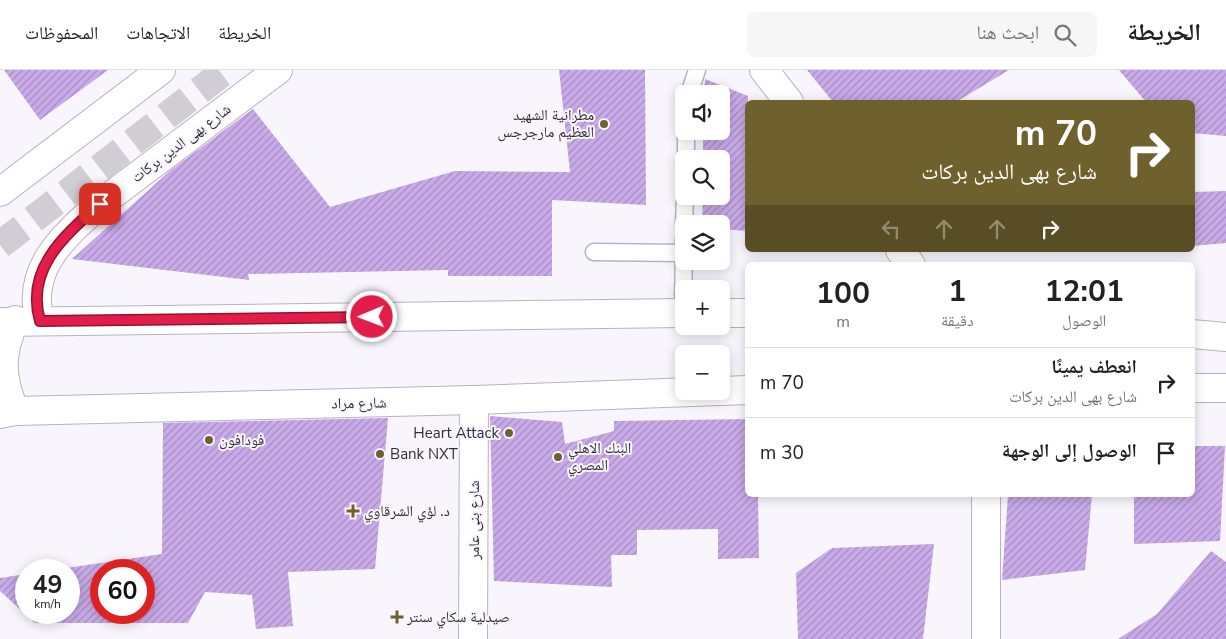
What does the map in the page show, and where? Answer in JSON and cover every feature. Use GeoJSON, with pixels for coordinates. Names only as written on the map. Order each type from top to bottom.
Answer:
{"type":"FeatureCollection","features":[{"type":"Feature","properties":{"kind":"main road"},"geometry":{"type":"LineString","coordinates":[[0,192],[161,70]]}},
{"type":"Feature","properties":{"kind":"main road","name":"شارع بهى الدين بركات"},"geometry":{"type":"LineString","coordinates":[[18,321],[36,306],[37,283],[44,264],[74,227],[100,204],[278,70]]}},
{"type":"Feature","properties":{"kind":"main road"},"geometry":{"type":"LineString","coordinates":[[764,70],[787,100]]}},
{"type":"Feature","properties":{"kind":"main road"},"geometry":{"type":"LineString","coordinates":[[7,412],[0,356],[5,337],[18,321],[675,313]]}},
{"type":"Feature","properties":{"kind":"main road"},"geometry":{"type":"LineString","coordinates":[[730,313],[745,313]]}},
{"type":"Feature","properties":{"kind":"main road"},"geometry":{"type":"LineString","coordinates":[[1195,334],[1226,337]]}},
{"type":"Feature","properties":{"kind":"main road"},"geometry":{"type":"LineString","coordinates":[[1195,388],[1226,388]]}},
{"type":"Feature","properties":{"kind":"main road","name":"شارع مراد"},"geometry":{"type":"LineString","coordinates":[[730,391],[745,390]]}},
{"type":"Feature","properties":{"kind":"main road","name":"شارع مراد"},"geometry":{"type":"LineString","coordinates":[[7,412],[474,400],[675,393]]}},
{"type":"Feature","properties":{"kind":"main road","name":"شارع بنى عامر"},"geometry":{"type":"LineString","coordinates":[[473,639],[474,400]]}},
{"type":"Feature","properties":{"kind":"main road"},"geometry":{"type":"LineString","coordinates":[[986,497],[986,639]]}},
{"type":"Feature","properties":{"kind":"lane"},"geometry":{"type":"LineString","coordinates":[[692,85],[697,70]]}},
{"type":"Feature","properties":{"kind":"lane"},"geometry":{"type":"LineString","coordinates":[[594,252],[675,253]]}},
{"type":"Feature","properties":{"kind":"building"},"geometry":{"type":"Polygon","coordinates":[[[4,70],[108,70],[40,120],[4,70]]]}},
{"type":"Feature","properties":{"kind":"building"},"geometry":{"type":"Polygon","coordinates":[[[559,70],[645,70],[646,205],[552,200],[552,276],[448,276],[448,270],[248,274],[249,280],[72,259],[172,169],[253,109],[330,207],[455,171],[570,172],[559,70]]]}},
{"type":"Feature","properties":{"kind":"building"},"geometry":{"type":"Polygon","coordinates":[[[807,70],[1009,70],[959,100],[831,100],[807,70]]]}},
{"type":"Feature","properties":{"kind":"building"},"geometry":{"type":"Polygon","coordinates":[[[1119,70],[1226,70],[1226,136],[1195,133],[1195,100],[1144,100],[1119,70]]]}},
{"type":"Feature","properties":{"kind":"building"},"geometry":{"type":"Polygon","coordinates":[[[705,79],[720,85],[705,85],[705,79]]]}},
{"type":"Feature","properties":{"kind":"building"},"geometry":{"type":"Polygon","coordinates":[[[730,89],[748,96],[748,100],[745,100],[745,231],[730,230],[730,215],[702,215],[703,205],[730,205],[730,150],[703,150],[703,140],[730,140],[730,89]]]}},
{"type":"Feature","properties":{"kind":"building"},"geometry":{"type":"Polygon","coordinates":[[[1226,191],[1226,243],[1195,246],[1195,192],[1226,191]]]}},
{"type":"Feature","properties":{"kind":"building"},"geometry":{"type":"Polygon","coordinates":[[[490,416],[562,422],[565,444],[614,431],[614,421],[745,419],[745,497],[758,497],[759,558],[718,559],[718,529],[637,530],[637,555],[611,555],[612,587],[494,581],[490,416]]]}},
{"type":"Feature","properties":{"kind":"building"},"geometry":{"type":"Polygon","coordinates":[[[388,418],[375,569],[288,572],[293,626],[256,629],[252,595],[205,592],[188,623],[155,623],[155,559],[128,559],[162,554],[163,423],[388,418]]]}},
{"type":"Feature","properties":{"kind":"building"},"geometry":{"type":"Polygon","coordinates":[[[1195,446],[1225,446],[1220,541],[1134,544],[1134,497],[1195,497],[1195,446]]]}},
{"type":"Feature","properties":{"kind":"building"},"geometry":{"type":"Polygon","coordinates":[[[1008,497],[1092,497],[1085,570],[1002,580],[1008,497]]]}},
{"type":"Feature","properties":{"kind":"building"},"geometry":{"type":"Polygon","coordinates":[[[934,544],[923,639],[798,639],[796,573],[832,548],[934,544]]]}},
{"type":"Feature","properties":{"kind":"building"},"geometry":{"type":"Polygon","coordinates":[[[1211,551],[1226,562],[1226,639],[1118,639],[1157,614],[1211,551]]]}},
{"type":"Feature","properties":{"kind":"building"},"geometry":{"type":"Polygon","coordinates":[[[90,565],[90,623],[80,623],[80,566],[90,565]]]}},
{"type":"Feature","properties":{"kind":"building"},"geometry":{"type":"Polygon","coordinates":[[[15,576],[15,605],[0,591],[0,578],[15,576]]]}},
{"type":"Feature","properties":{"kind":"tunnel"},"geometry":{"type":"LineString","coordinates":[[0,245],[226,70]]}},
{"type":"Feature","properties":{"kind":"place","name":"مطرانية الشهيد العظيم مارجرجس"},"geometry":{"type":"Point","coordinates":[604,124]}},
{"type":"Feature","properties":{"kind":"place","name":"Heart Attack"},"geometry":{"type":"Point","coordinates":[509,433]}},
{"type":"Feature","properties":{"kind":"place","name":"فودافون"},"geometry":{"type":"Point","coordinates":[209,440]}},
{"type":"Feature","properties":{"kind":"place","name":"Bank NXT"},"geometry":{"type":"Point","coordinates":[380,454]}},
{"type":"Feature","properties":{"kind":"place","name":"البنك الاهلي المصري"},"geometry":{"type":"Point","coordinates":[558,457]}},
{"type":"Feature","properties":{"kind":"place","name":"د. لؤي الشرقاوي"},"geometry":{"type":"Point","coordinates":[353,511]}},
{"type":"Feature","properties":{"kind":"place","name":"صيدلية سكاي سنتر"},"geometry":{"type":"Point","coordinates":[397,617]}},
{"type":"Feature","properties":{"kind":"route"},"geometry":{"type":"LineString","coordinates":[[100,204],[74,227],[44,264],[37,283],[36,306],[40,321],[372,317]]}}]}
